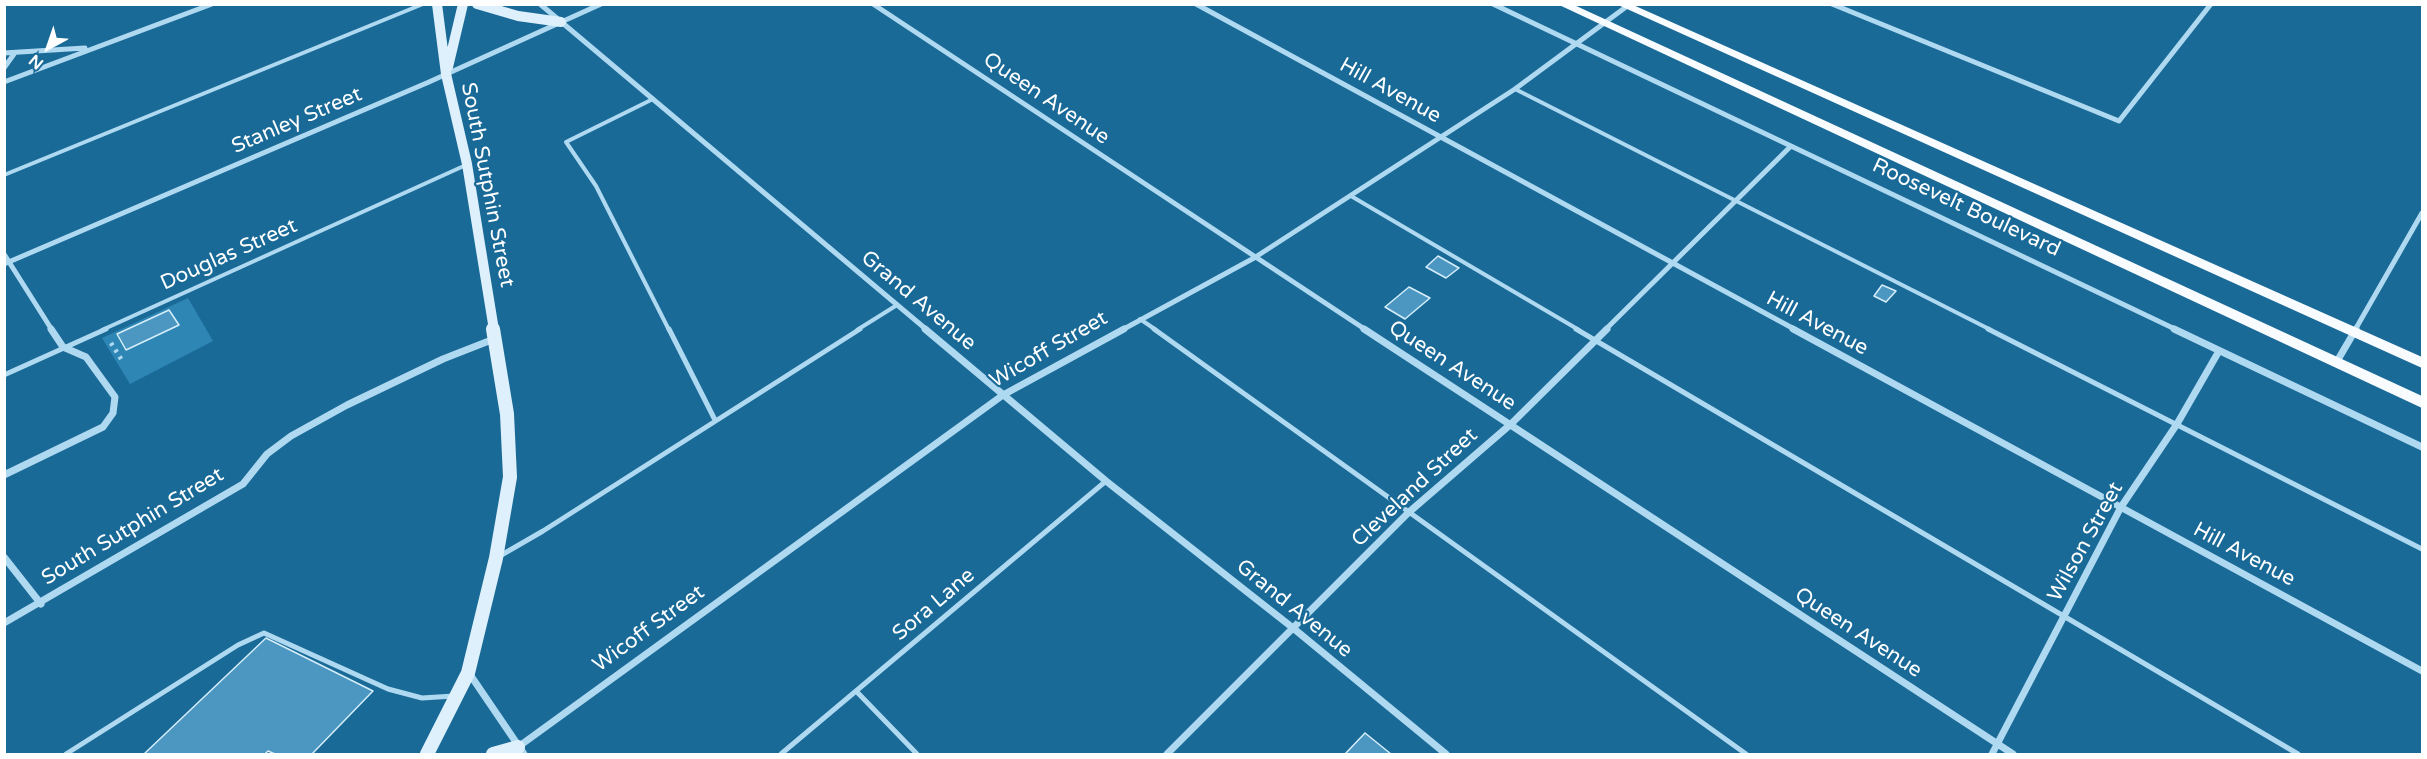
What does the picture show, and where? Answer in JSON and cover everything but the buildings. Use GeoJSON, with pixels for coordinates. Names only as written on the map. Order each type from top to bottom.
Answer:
{"type":"FeatureCollection","features":[{"type":"Feature","properties":{"kind":"main road","name":"Roosevelt Boulevard"},"geometry":{"type":"LineString","coordinates":[[1562,4],[2422,402]]}},
{"type":"Feature","properties":{"kind":"main road","name":"Roosevelt Boulevard"},"geometry":{"type":"LineString","coordinates":[[1626,5],[2422,363]]}},
{"type":"Feature","properties":{"kind":"street"},"geometry":{"type":"LineString","coordinates":[[4,82],[212,4]]}},
{"type":"Feature","properties":{"kind":"street","name":"South Sutphin Street"},"geometry":{"type":"LineString","coordinates":[[427,754],[468,673],[496,558],[510,477],[507,414],[467,164],[446,75],[437,4]]}},
{"type":"Feature","properties":{"kind":"street","name":"South Sutphin Street"},"geometry":{"type":"LineString","coordinates":[[446,75],[463,4]]}},
{"type":"Feature","properties":{"kind":"street"},"geometry":{"type":"LineString","coordinates":[[477,4],[518,16],[561,22]]}},
{"type":"Feature","properties":{"kind":"street","name":"Grand Avenue"},"geometry":{"type":"LineString","coordinates":[[540,4],[1106,481],[1293,628],[1446,754]]}},
{"type":"Feature","properties":{"kind":"street","name":"Stanley Street"},"geometry":{"type":"LineString","coordinates":[[7,263],[446,75],[601,4]]}},
{"type":"Feature","properties":{"kind":"street","name":"Queen Avenue"},"geometry":{"type":"LineString","coordinates":[[873,4],[1254,258],[2013,754]]}},
{"type":"Feature","properties":{"kind":"street","name":"Hill Avenue"},"geometry":{"type":"LineString","coordinates":[[1196,4],[2422,671]]}},
{"type":"Feature","properties":{"kind":"street","name":"Roosevelt Boulevard"},"geometry":{"type":"LineString","coordinates":[[1493,4],[2422,447]]}},
{"type":"Feature","properties":{"kind":"street"},"geometry":{"type":"LineString","coordinates":[[1832,4],[2119,121],[2211,4]]}},
{"type":"Feature","properties":{"kind":"street","name":"Wicoff Street"},"geometry":{"type":"LineString","coordinates":[[517,752],[1003,394],[1254,258],[1515,89],[1578,45],[1626,5]]}},
{"type":"Feature","properties":{"kind":"street"},"geometry":{"type":"LineString","coordinates":[[4,53],[95,47]]}},
{"type":"Feature","properties":{"kind":"street"},"geometry":{"type":"LineString","coordinates":[[4,69],[14,54]]}},
{"type":"Feature","properties":{"kind":"street","name":"Cleveland Street"},"geometry":{"type":"LineString","coordinates":[[1167,754],[1408,513],[1511,424],[1790,147]]}},
{"type":"Feature","properties":{"kind":"street"},"geometry":{"type":"LineString","coordinates":[[2336,363],[2422,213]]}},
{"type":"Feature","properties":{"kind":"street"},"geometry":{"type":"LineString","coordinates":[[4,254],[7,263],[63,347],[86,357],[115,397],[113,413],[103,427],[4,475]]}},
{"type":"Feature","properties":{"kind":"street","name":"South Sutphin Street"},"geometry":{"type":"LineString","coordinates":[[4,623],[41,604],[243,484],[267,454],[291,436],[347,405],[443,359],[495,339]]}},
{"type":"Feature","properties":{"kind":"street","name":"Wilson Street"},"geometry":{"type":"LineString","coordinates":[[1992,754],[2121,507],[2176,424],[2219,351]]}},
{"type":"Feature","properties":{"kind":"street"},"geometry":{"type":"LineString","coordinates":[[4,557],[41,604]]}},
{"type":"Feature","properties":{"kind":"street"},"geometry":{"type":"LineString","coordinates":[[468,673],[517,752],[493,754]]}},
{"type":"Feature","properties":{"kind":"lane"},"geometry":{"type":"LineString","coordinates":[[4,176],[423,4]]}},
{"type":"Feature","properties":{"kind":"lane"},"geometry":{"type":"LineString","coordinates":[[1515,89],[2422,549]]}},
{"type":"Feature","properties":{"kind":"lane"},"geometry":{"type":"LineString","coordinates":[[653,99],[566,142],[596,186],[715,420]]}},
{"type":"Feature","properties":{"kind":"lane","name":"Douglas Street"},"geometry":{"type":"LineString","coordinates":[[4,375],[467,164]]}},
{"type":"Feature","properties":{"kind":"lane"},"geometry":{"type":"LineString","coordinates":[[1351,196],[2298,754]]}},
{"type":"Feature","properties":{"kind":"lane"},"geometry":{"type":"LineString","coordinates":[[496,558],[543,531],[897,305]]}},
{"type":"Feature","properties":{"kind":"lane"},"geometry":{"type":"LineString","coordinates":[[1140,319],[1746,754]]}},
{"type":"Feature","properties":{"kind":"lane","name":"Sora Lane"},"geometry":{"type":"LineString","coordinates":[[782,754],[1106,481]]}},
{"type":"Feature","properties":{"kind":"lane"},"geometry":{"type":"LineString","coordinates":[[68,754],[244,641],[264,633],[388,689],[422,698],[456,696]]}},
{"type":"Feature","properties":{"kind":"lane"},"geometry":{"type":"LineString","coordinates":[[856,692],[917,754]]}},
{"type":"Feature","properties":{"kind":"path"},"geometry":{"type":"LineString","coordinates":[[111,343],[123,362]]}},
{"type":"Feature","properties":{"kind":"shaded area"},"geometry":{"type":"Polygon","coordinates":[[[188,298],[213,341],[130,384],[102,338],[188,298]]]}}]}
